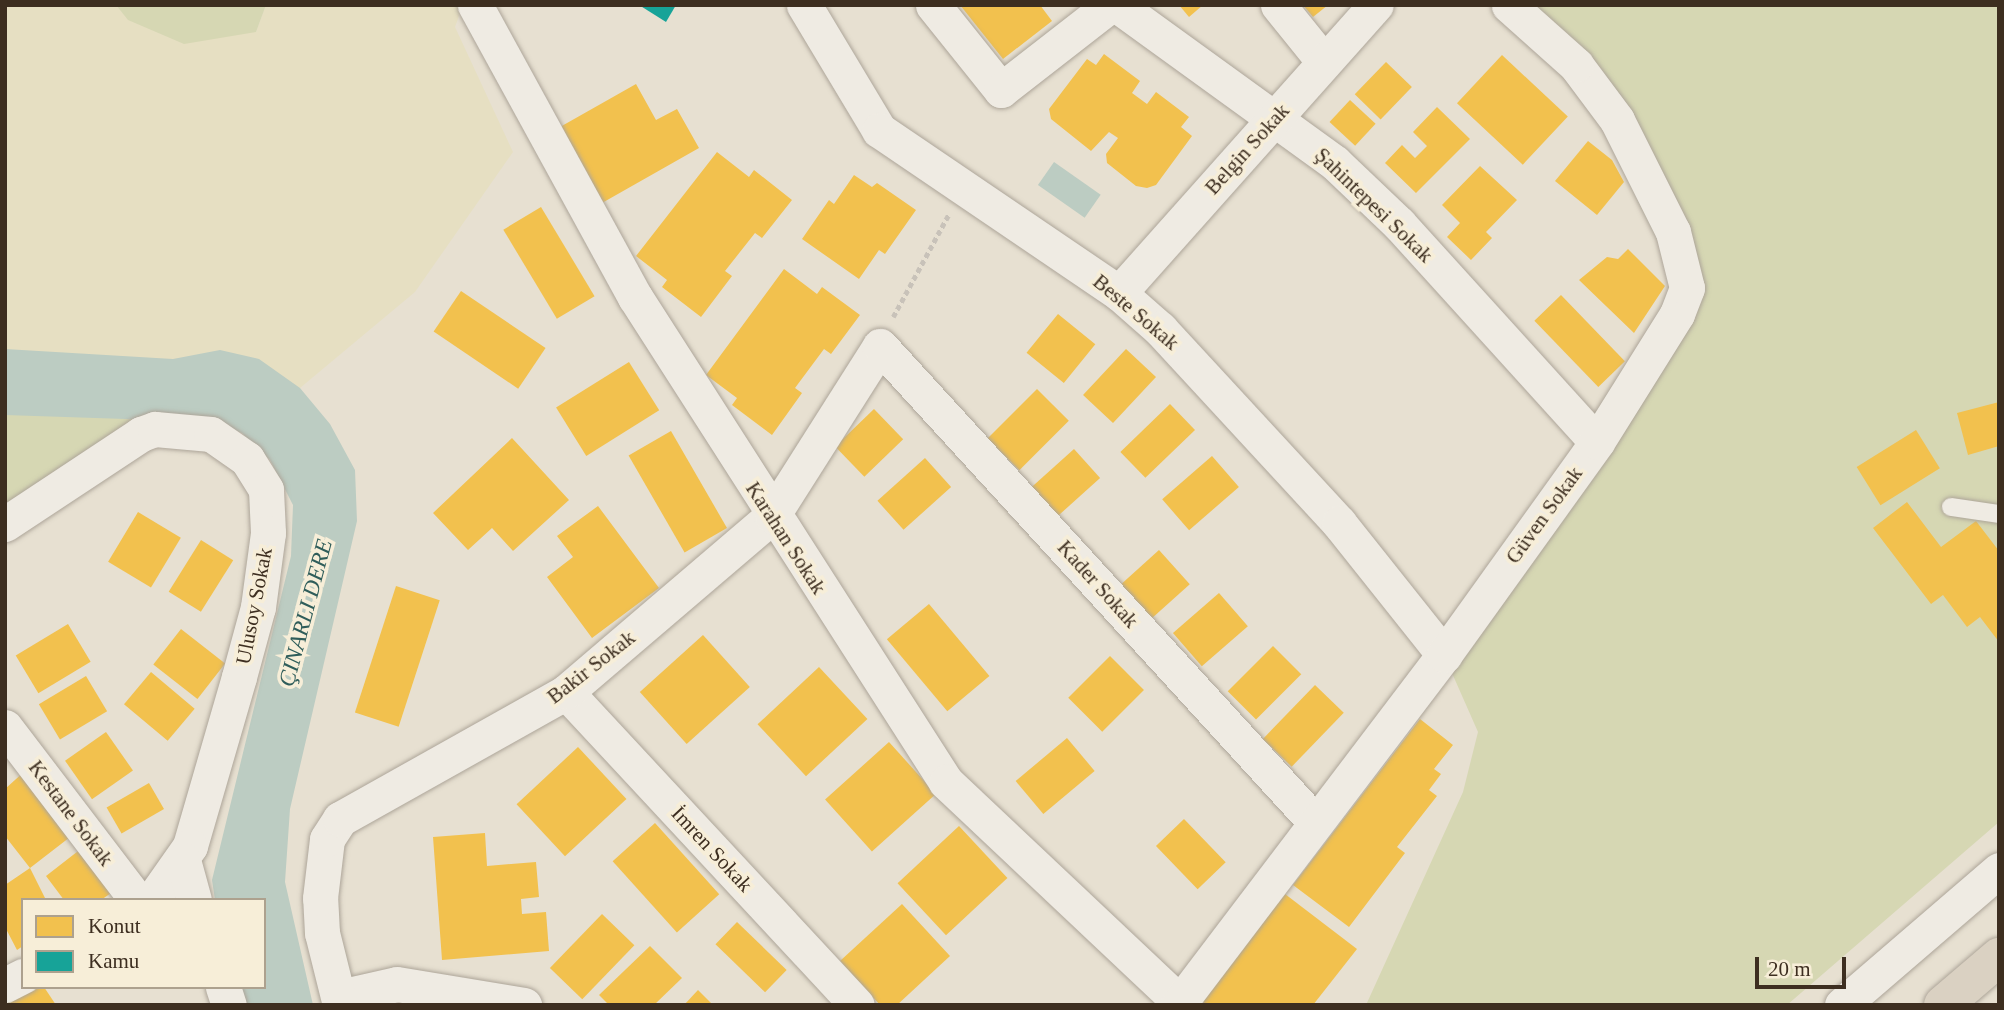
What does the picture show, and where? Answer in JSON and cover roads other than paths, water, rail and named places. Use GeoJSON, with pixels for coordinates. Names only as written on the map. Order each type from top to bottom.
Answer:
{"type":"FeatureCollection","features":[{"type":"Feature","properties":{"kind":"highway"},"geometry":{"type":"LineString","coordinates":[[1943,1005],[1999,957]]}},
{"type":"Feature","properties":{"kind":"street","name":"Karahan Sokak"},"geometry":{"type":"LineString","coordinates":[[475,5],[635,297],[772,516],[946,782],[1180,1004]]}},
{"type":"Feature","properties":{"kind":"street","name":"Beste Sokak"},"geometry":{"type":"LineString","coordinates":[[804,5],[879,130],[1119,293],[1201,370],[1274,448],[1444,654]]}},
{"type":"Feature","properties":{"kind":"street"},"geometry":{"type":"LineString","coordinates":[[933,5],[1001,90],[1110,5]]}},
{"type":"Feature","properties":{"kind":"street","name":"Şahintepesi Sokak"},"geometry":{"type":"LineString","coordinates":[[1117,5],[1277,117],[1335,163],[1399,224],[1597,442]]}},
{"type":"Feature","properties":{"kind":"street"},"geometry":{"type":"LineString","coordinates":[[1278,5],[1324,62]]}},
{"type":"Feature","properties":{"kind":"street","name":"Belgin Sokak"},"geometry":{"type":"LineString","coordinates":[[1119,293],[1376,5]]}},
{"type":"Feature","properties":{"kind":"street","name":"Güven Sokak"},"geometry":{"type":"LineString","coordinates":[[1180,1004],[1444,654],[1597,442],[1677,314],[1687,288],[1684,265],[1657,199],[1597,89],[1509,5]]}},
{"type":"Feature","properties":{"kind":"street","name":"Bakir Sokak"},"geometry":{"type":"LineString","coordinates":[[339,1001],[322,933],[320,898],[327,839],[340,819],[566,692],[772,516],[880,346]]}},
{"type":"Feature","properties":{"kind":"street","name":"Kader Sokak"},"geometry":{"type":"LineString","coordinates":[[880,346],[1315,822]]}},
{"type":"Feature","properties":{"kind":"street","name":"Ulusoy Sokak"},"geometry":{"type":"LineString","coordinates":[[5,524],[141,434],[155,429],[211,434],[247,459],[259,474],[269,508],[258,607],[183,860]]}},
{"type":"Feature","properties":{"kind":"street","name":"İmren Sokak"},"geometry":{"type":"LineString","coordinates":[[566,692],[857,1005]]}},
{"type":"Feature","properties":{"kind":"street","name":"Kestane Sokak"},"geometry":{"type":"LineString","coordinates":[[5,727],[135,898]]}},
{"type":"Feature","properties":{"kind":"street"},"geometry":{"type":"LineString","coordinates":[[154,898],[183,860]]}},
{"type":"Feature","properties":{"kind":"street"},"geometry":{"type":"LineString","coordinates":[[183,860],[193,898]]}},
{"type":"Feature","properties":{"kind":"street"},"geometry":{"type":"LineString","coordinates":[[1842,1005],[1999,870]]}},
{"type":"Feature","properties":{"kind":"street"},"geometry":{"type":"LineString","coordinates":[[5,985],[21,977]]}},
{"type":"Feature","properties":{"kind":"street"},"geometry":{"type":"LineString","coordinates":[[339,1001],[397,984],[524,1005]]}},
{"type":"Feature","properties":{"kind":"lane"},"geometry":{"type":"LineString","coordinates":[[1951,507],[1999,514]]}},
{"type":"Feature","properties":{"kind":"water"},"geometry":{"type":"Polygon","coordinates":[[[1054,162],[1101,195],[1085,218],[1038,185],[1054,162]]]}},
{"type":"Feature","properties":{"kind":"water","name":"ÇINARLI DERE"},"geometry":{"type":"Polygon","coordinates":[[[5,349],[173,359],[220,350],[259,359],[300,388],[330,424],[355,470],[357,521],[290,809],[285,882],[313,1005],[240,1005],[236,989],[266,989],[266,898],[215,898],[212,880],[291,556],[293,505],[270,460],[242,433],[216,422],[5,415],[5,349]]]}}]}
